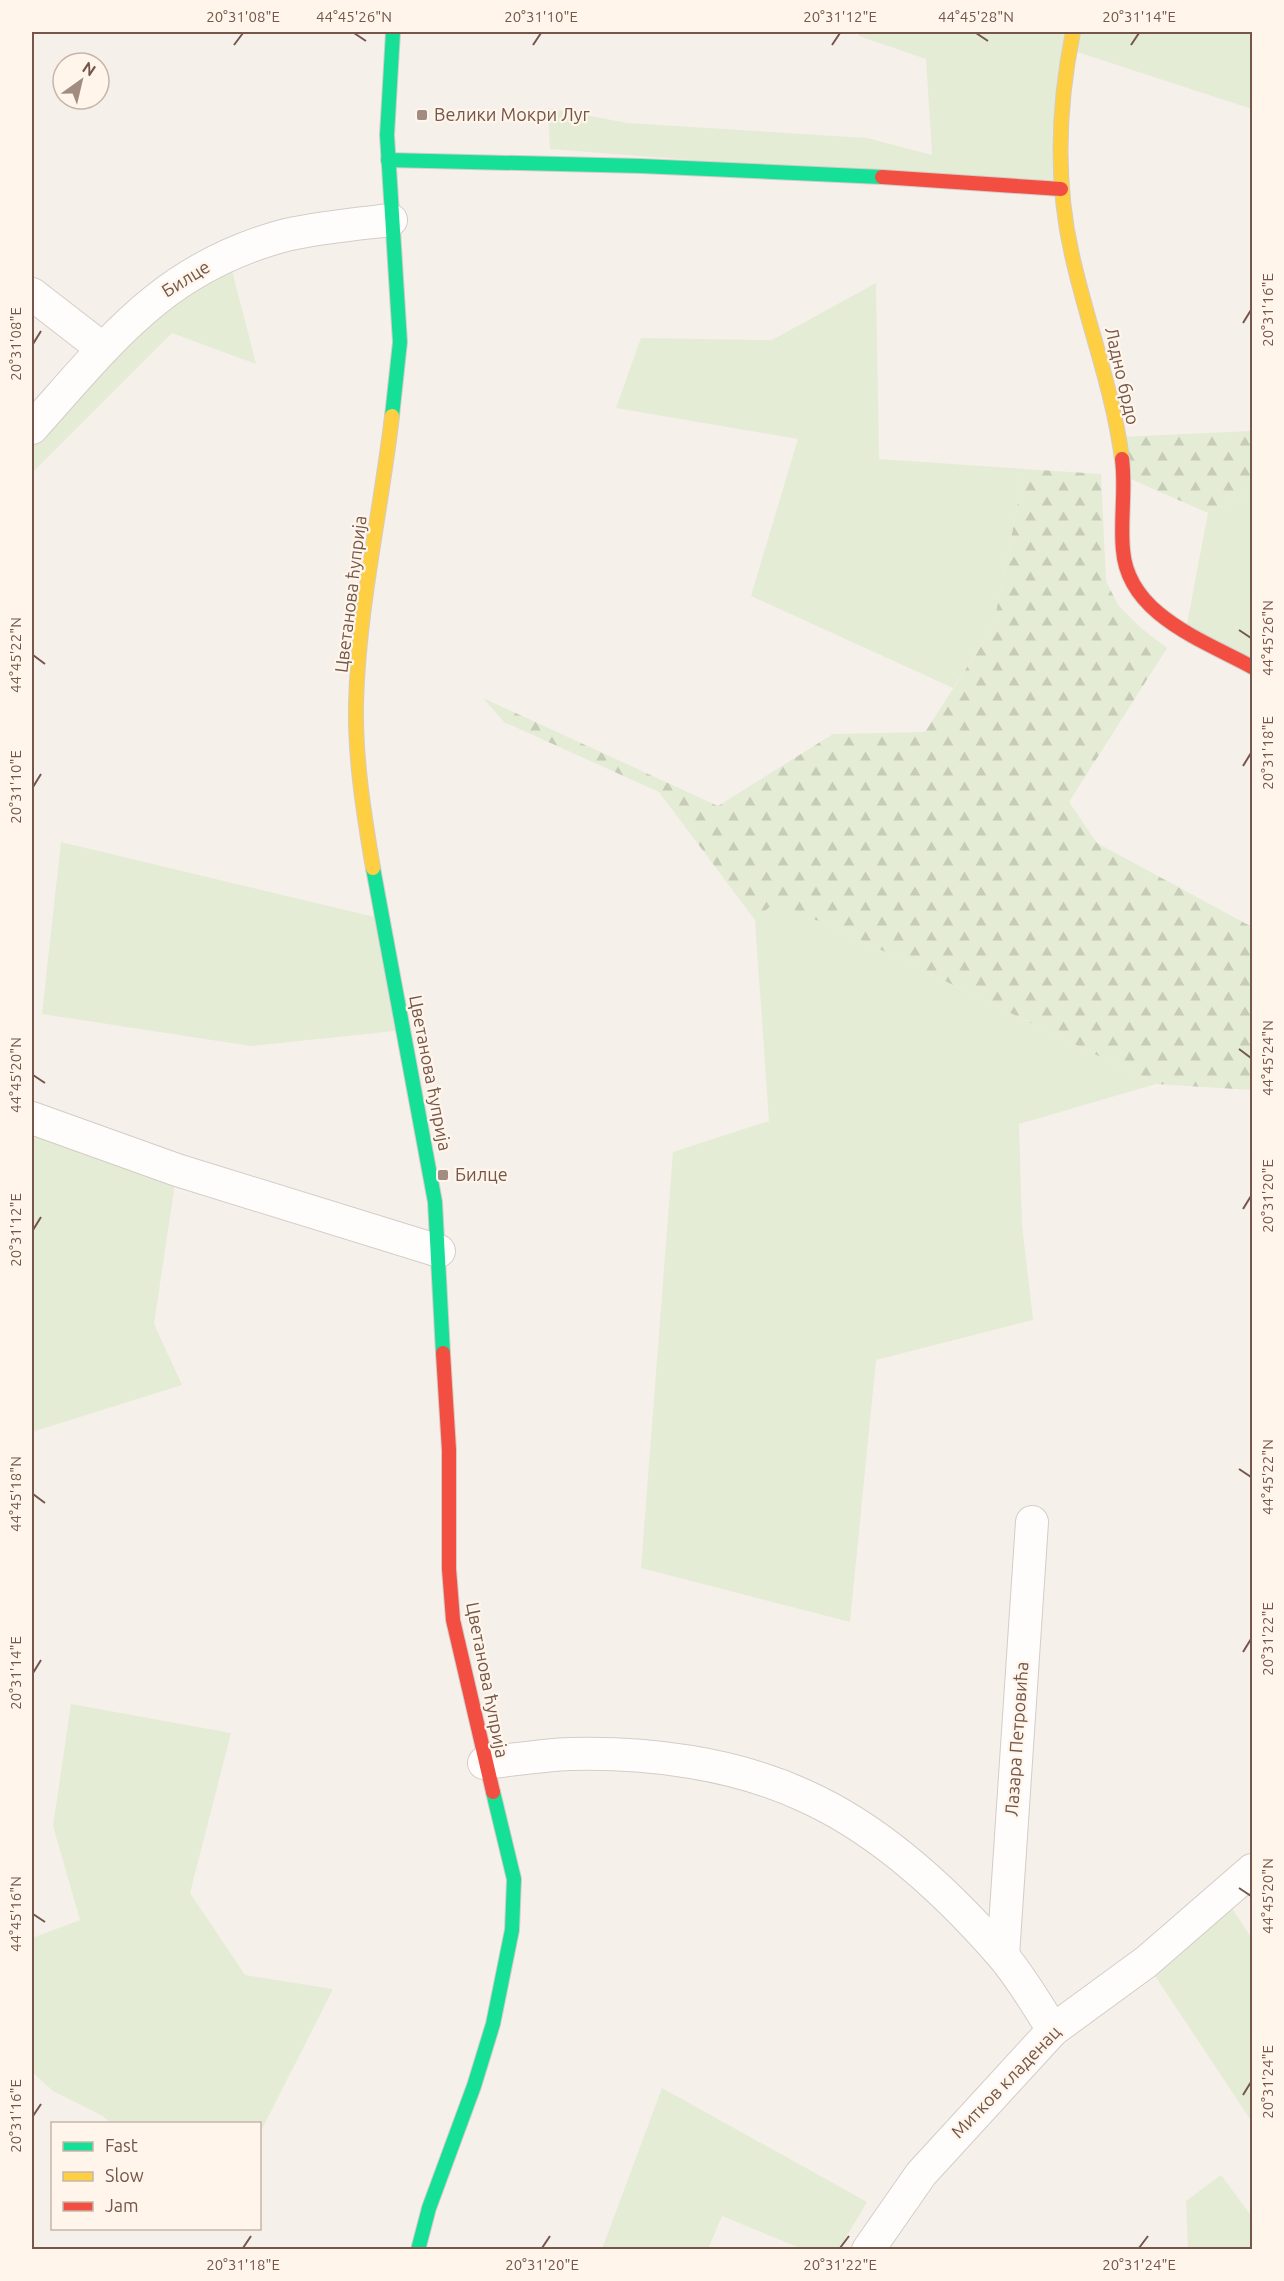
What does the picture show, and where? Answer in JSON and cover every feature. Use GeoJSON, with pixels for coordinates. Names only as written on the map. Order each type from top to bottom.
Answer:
{"type":"FeatureCollection","features":[{"type":"Feature","properties":{"kind":"street","name":"Цветанова ћуприја"},"geometry":{"type":"LineString","coordinates":[[393,32],[388,100],[388,160],[400,342],[387,459],[361,640],[356,706],[368,839],[435,1202],[450,1450],[449,1569],[462,1668],[514,1879],[512,1930],[486,2050],[429,2208],[418,2250]]}},
{"type":"Feature","properties":{"kind":"street","name":"Ладно брдо"},"geometry":{"type":"LineString","coordinates":[[1073,32],[1061,120],[1061,189],[1078,282],[1095,335],[1118,437],[1124,476],[1125,570],[1143,598],[1166,617],[1252,667]]}},
{"type":"Feature","properties":{"kind":"street"},"geometry":{"type":"LineString","coordinates":[[388,160],[571,162],[877,176],[1061,189]]}},
{"type":"Feature","properties":{"kind":"street","name":"Билце"},"geometry":{"type":"LineString","coordinates":[[32,428],[103,349],[160,294],[228,255],[286,235],[391,220]]}},
{"type":"Feature","properties":{"kind":"street"},"geometry":{"type":"LineString","coordinates":[[32,294],[103,349]]}},
{"type":"Feature","properties":{"kind":"street"},"geometry":{"type":"LineString","coordinates":[[32,1118],[177,1170],[439,1251]]}},
{"type":"Feature","properties":{"kind":"street","name":"Лазара Петровића"},"geometry":{"type":"LineString","coordinates":[[1003,1956],[1032,1521]]}},
{"type":"Feature","properties":{"kind":"street"},"geometry":{"type":"LineString","coordinates":[[484,1763],[569,1754],[641,1756],[738,1772],[773,1783],[832,1810],[899,1855],[1003,1956],[1053,2030]]}},
{"type":"Feature","properties":{"kind":"street","name":"Митков кладенац"},"geometry":{"type":"LineString","coordinates":[[868,2250],[921,2174],[1053,2030],[1146,1962],[1252,1870]]}},
{"type":"Feature","properties":{"kind":"green space"},"geometry":{"type":"Polygon","coordinates":[[[858,32],[1252,32],[1252,109],[1071,50],[1061,189],[550,149],[548,108],[627,123],[867,138],[932,155],[926,59],[859,36],[858,32]]]}},
{"type":"Feature","properties":{"kind":"green space"},"geometry":{"type":"Polygon","coordinates":[[[228,255],[256,364],[172,333],[32,473],[32,428],[228,255]]]}},
{"type":"Feature","properties":{"kind":"green space"},"geometry":{"type":"Polygon","coordinates":[[[876,283],[879,459],[1025,469],[993,627],[953,688],[751,596],[798,439],[616,408],[641,338],[772,340],[876,283]]]}},
{"type":"Feature","properties":{"kind":"green space"},"geometry":{"type":"Polygon","coordinates":[[[1252,431],[1252,493],[1208,513],[1124,476],[1118,437],[1252,431]]]}},
{"type":"Feature","properties":{"kind":"green space"},"geometry":{"type":"Polygon","coordinates":[[[1025,469],[1101,474],[1106,581],[1118,605],[1141,628],[1167,648],[1069,802],[1097,843],[1252,927],[1252,1090],[1156,1084],[832,926],[773,904],[755,920],[659,792],[504,722],[483,698],[718,806],[833,734],[925,732],[993,627],[1025,469]]]}},
{"type":"Feature","properties":{"kind":"green space"},"geometry":{"type":"Polygon","coordinates":[[[1252,493],[1252,667],[1186,629],[1208,513],[1252,493]]]}},
{"type":"Feature","properties":{"kind":"green space"},"geometry":{"type":"Polygon","coordinates":[[[61,842],[383,919],[404,1030],[251,1046],[42,1014],[61,842]]]}},
{"type":"Feature","properties":{"kind":"green space"},"geometry":{"type":"Polygon","coordinates":[[[773,903],[832,926],[1156,1084],[1019,1124],[1022,1225],[1033,1320],[876,1360],[850,1622],[641,1568],[673,1152],[769,1121],[755,920],[773,903]]]}},
{"type":"Feature","properties":{"kind":"green space"},"geometry":{"type":"Polygon","coordinates":[[[32,1118],[177,1170],[154,1324],[182,1385],[32,1432],[32,1118]]]}},
{"type":"Feature","properties":{"kind":"green space"},"geometry":{"type":"Polygon","coordinates":[[[71,1704],[231,1733],[190,1893],[245,1975],[333,1989],[261,2131],[261,2122],[110,2122],[101,2115],[53,2091],[32,2072],[32,1938],[80,1920],[53,1826],[71,1704]]]}},
{"type":"Feature","properties":{"kind":"green space"},"geometry":{"type":"Polygon","coordinates":[[[1224,1896],[1252,1939],[1252,2122],[1146,1962],[1224,1896]]]}},
{"type":"Feature","properties":{"kind":"green space"},"geometry":{"type":"Polygon","coordinates":[[[662,2088],[867,2202],[839,2249],[802,2249],[722,2216],[708,2249],[602,2249],[662,2088]]]}},
{"type":"Feature","properties":{"kind":"green space"},"geometry":{"type":"Polygon","coordinates":[[[1221,2175],[1252,2217],[1252,2249],[1188,2249],[1186,2201],[1221,2175]]]}},
{"type":"Feature","properties":{"kind":"traffic: fast"},"geometry":{"type":"LineString","coordinates":[[392,416],[400,342],[387,135],[393,32]]}},
{"type":"Feature","properties":{"kind":"traffic: fast"},"geometry":{"type":"LineString","coordinates":[[388,160],[641,166],[882,177]]}},
{"type":"Feature","properties":{"kind":"traffic: fast"},"geometry":{"type":"LineString","coordinates":[[373,868],[435,1202],[443,1353]]}},
{"type":"Feature","properties":{"kind":"traffic: fast"},"geometry":{"type":"LineString","coordinates":[[418,2250],[429,2208],[474,2086],[493,2024],[512,1930],[514,1879],[493,1792]]}},
{"type":"Feature","properties":{"kind":"traffic: slow"},"geometry":{"type":"LineString","coordinates":[[1073,32],[1062,116],[1063,199],[1072,255],[1106,382],[1122,459]]}},
{"type":"Feature","properties":{"kind":"traffic: slow"},"geometry":{"type":"LineString","coordinates":[[373,868],[363,807],[356,705],[365,597],[392,416]]}},
{"type":"Feature","properties":{"kind":"traffic: jam"},"geometry":{"type":"LineString","coordinates":[[882,177],[1061,189]]}},
{"type":"Feature","properties":{"kind":"traffic: jam"},"geometry":{"type":"LineString","coordinates":[[1122,459],[1123,550],[1128,573],[1138,592],[1171,623],[1252,667]]}},
{"type":"Feature","properties":{"kind":"traffic: jam"},"geometry":{"type":"LineString","coordinates":[[443,1353],[449,1450],[449,1569],[453,1620],[493,1792]]}},
{"type":"Feature","properties":{"kind":"place","name":"Велики Мокри Луг"},"geometry":{"type":"Point","coordinates":[422,115]}},
{"type":"Feature","properties":{"kind":"place","name":"Билце"},"geometry":{"type":"Point","coordinates":[443,1175]}}]}
